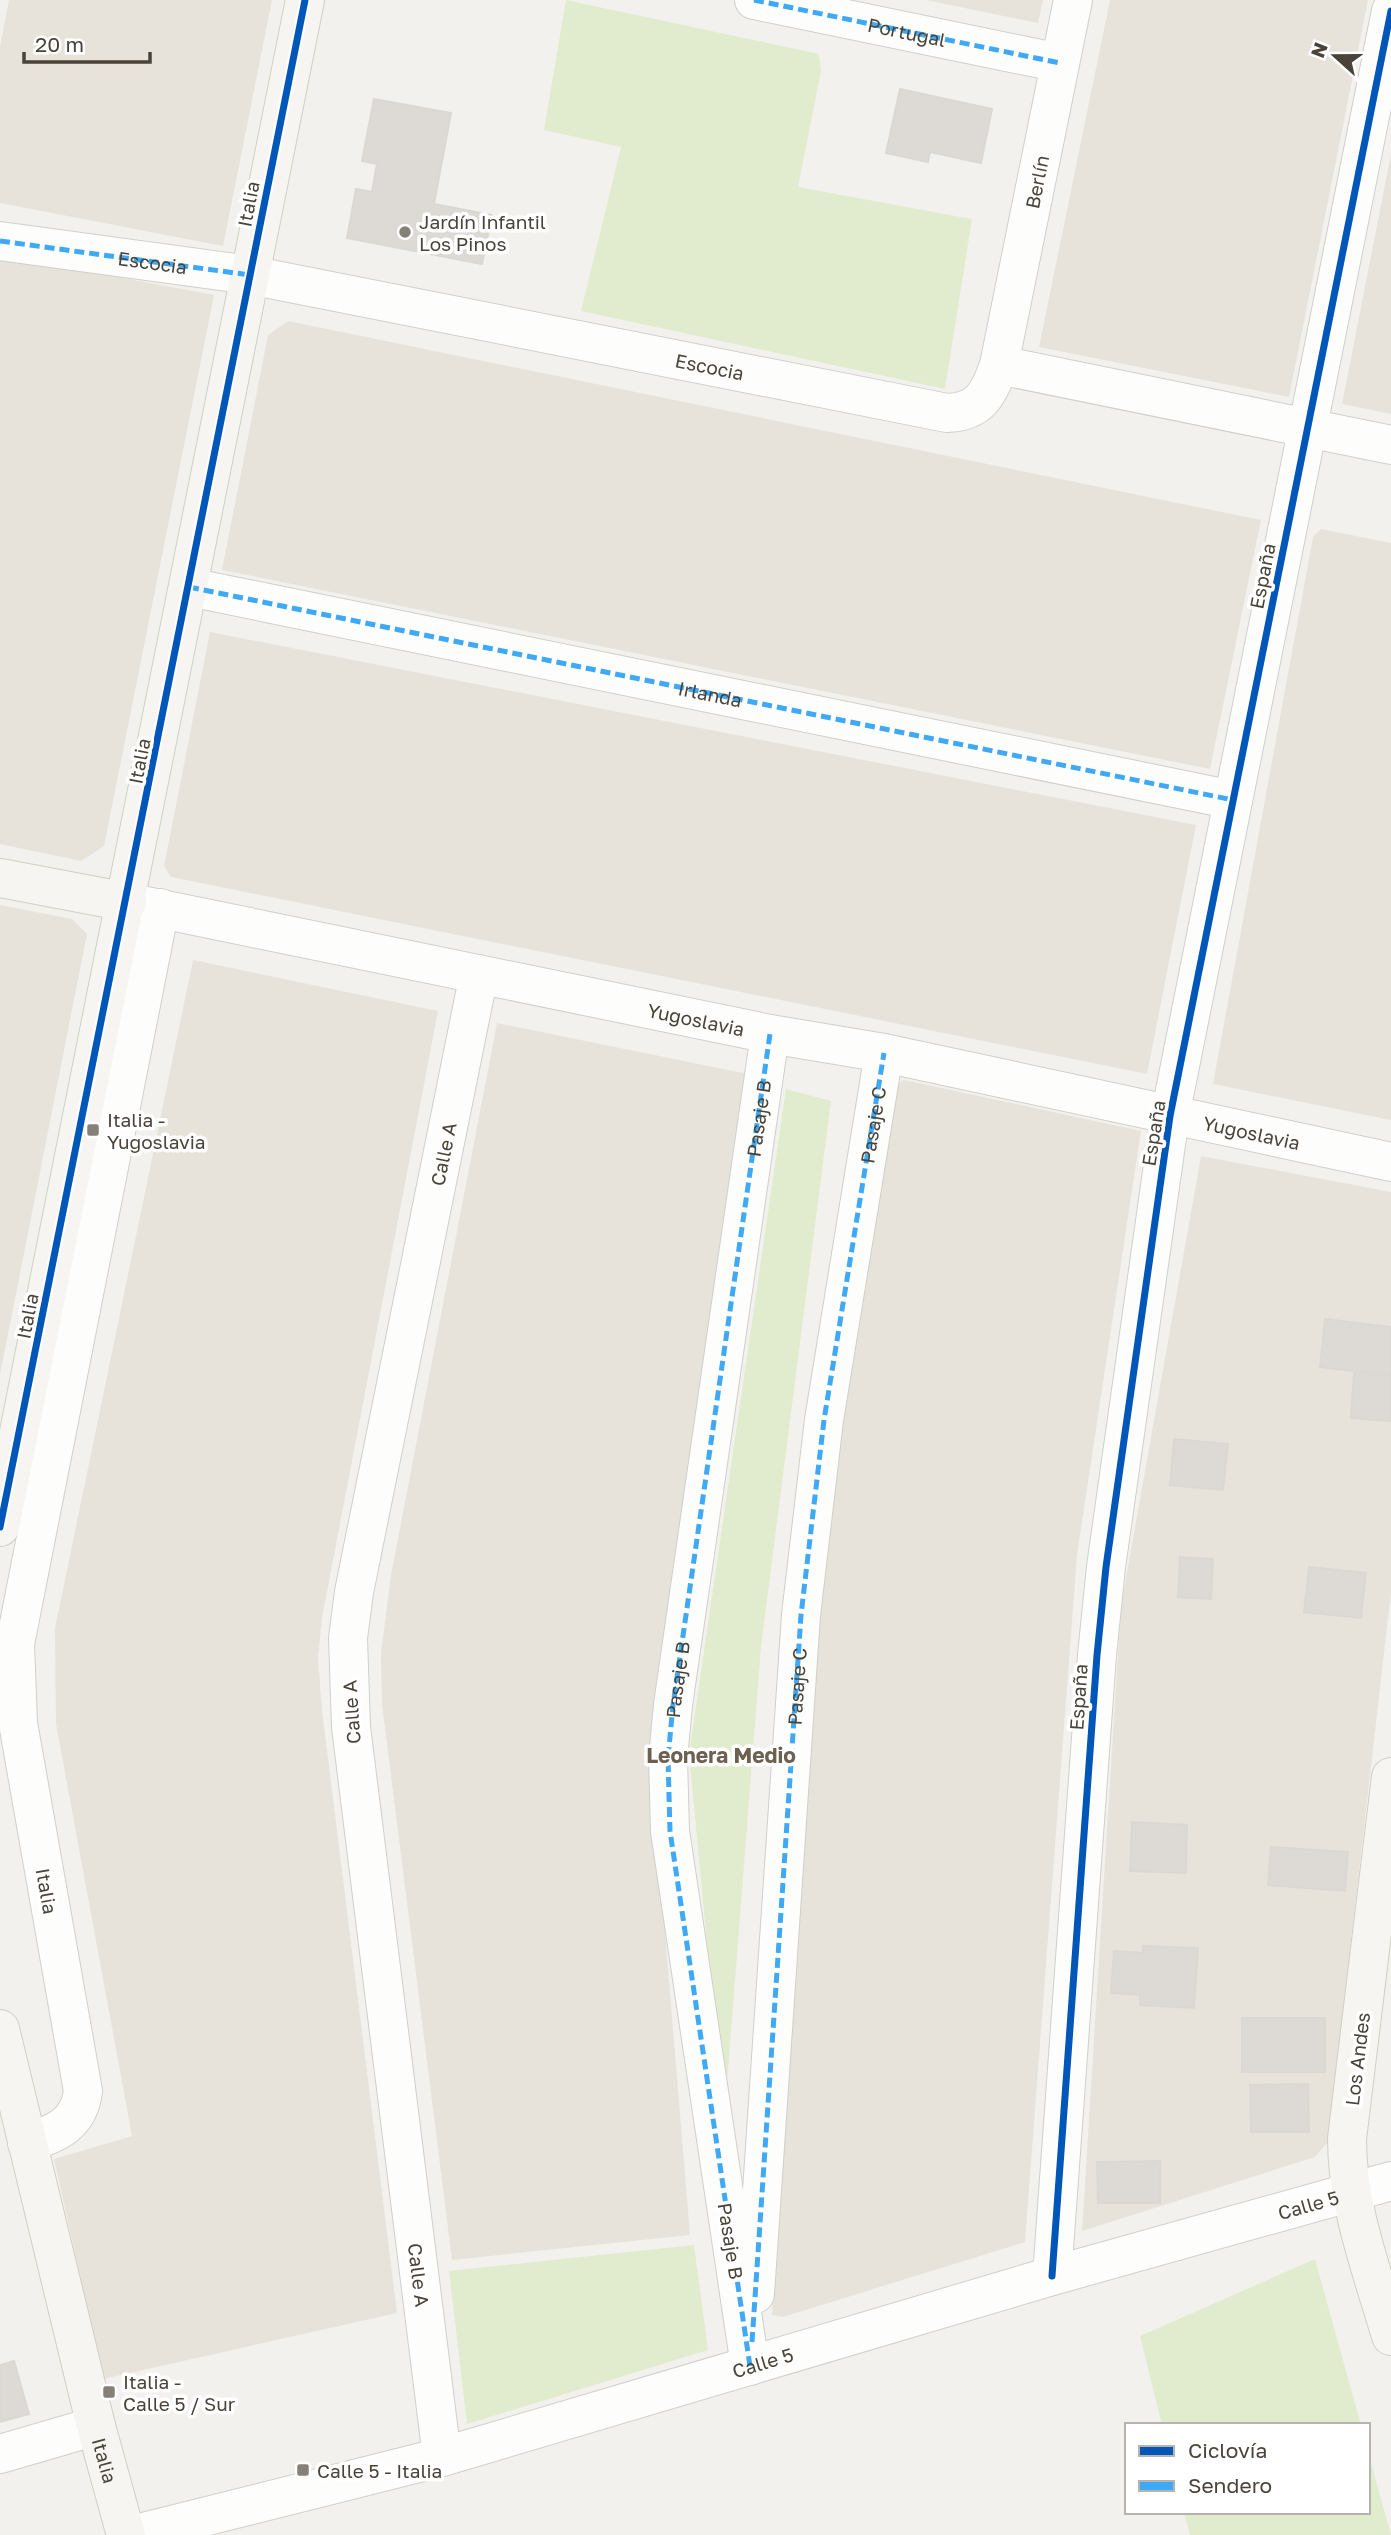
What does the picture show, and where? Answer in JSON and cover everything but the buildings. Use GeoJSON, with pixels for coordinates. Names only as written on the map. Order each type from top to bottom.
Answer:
{"type":"FeatureCollection","features":[{"type":"Feature","properties":{"kind":"street","name":"Italia"},"geometry":{"type":"LineString","coordinates":[[27,2143],[66,2127],[81,2104],[83,2091],[18,1723],[14,1678],[15,1644],[144,905],[189,587],[305,0]]}},
{"type":"Feature","properties":{"kind":"street","name":"Portugal"},"geometry":{"type":"LineString","coordinates":[[754,0],[1060,63]]}},
{"type":"Feature","properties":{"kind":"street","name":"Berlín"},"geometry":{"type":"LineString","coordinates":[[999,365],[1073,0]]}},
{"type":"Feature","properties":{"kind":"street","name":"España"},"geometry":{"type":"LineString","coordinates":[[1052,2276],[1098,1642],[1106,1567],[1170,1116],[1391,11]]}},
{"type":"Feature","properties":{"kind":"street","name":"Escocia"},"geometry":{"type":"LineString","coordinates":[[0,241],[250,275],[947,413],[976,407],[989,394],[999,365]]}},
{"type":"Feature","properties":{"kind":"street"},"geometry":{"type":"LineString","coordinates":[[999,365],[1391,445]]}},
{"type":"Feature","properties":{"kind":"street","name":"Irlanda"},"geometry":{"type":"LineString","coordinates":[[189,587],[1233,800]]}},
{"type":"Feature","properties":{"kind":"street","name":"Yugoslavia"},"geometry":{"type":"LineString","coordinates":[[0,878],[144,905],[770,1034],[884,1053],[1391,1161]]}},
{"type":"Feature","properties":{"kind":"street","name":"Italia"},"geometry":{"type":"LineString","coordinates":[[0,1527],[144,905]]}},
{"type":"Feature","properties":{"kind":"street","name":"Calle A"},"geometry":{"type":"LineString","coordinates":[[442,2457],[351,1727],[348,1638],[357,1579],[479,974]]}},
{"type":"Feature","properties":{"kind":"street","name":"Pasaje B"},"geometry":{"type":"LineString","coordinates":[[750,2366],[670,1831],[668,1758],[673,1705],[770,1034]]}},
{"type":"Feature","properties":{"kind":"street","name":"Pasaje C"},"geometry":{"type":"LineString","coordinates":[[750,2366],[801,1615],[812,1507],[884,1053]]}},
{"type":"Feature","properties":{"kind":"street","name":"Los Andes"},"geometry":{"type":"LineString","coordinates":[[1391,1777],[1347,2139],[1350,2193],[1391,2336]]}},
{"type":"Feature","properties":{"kind":"street","name":"Italia"},"geometry":{"type":"LineString","coordinates":[[0,2029],[96,2426],[126,2535]]}},
{"type":"Feature","properties":{"kind":"street","name":"Calle 5"},"geometry":{"type":"LineString","coordinates":[[132,2535],[442,2457],[1052,2276],[1391,2181]]}},
{"type":"Feature","properties":{"kind":"street"},"geometry":{"type":"LineString","coordinates":[[0,2454],[96,2426]]}},
{"type":"Feature","properties":{"kind":"shaded area"},"geometry":{"type":"Polygon","coordinates":[[[9,0],[272,0],[223,246],[0,203],[0,46],[9,0]]]}},
{"type":"Feature","properties":{"kind":"shaded area"},"geometry":{"type":"Polygon","coordinates":[[[926,0],[1043,0],[1038,23],[926,0]]]}},
{"type":"Feature","properties":{"kind":"shaded area"},"geometry":{"type":"Polygon","coordinates":[[[1110,0],[1368,0],[1289,397],[1039,347],[1110,0]]]}},
{"type":"Feature","properties":{"kind":"shaded area"},"geometry":{"type":"Polygon","coordinates":[[[1391,154],[1391,414],[1342,404],[1391,154]]]}},
{"type":"Feature","properties":{"kind":"shaded area"},"geometry":{"type":"Polygon","coordinates":[[[0,255],[214,295],[104,846],[81,861],[0,844],[0,255]]]}},
{"type":"Feature","properties":{"kind":"shaded area"},"geometry":{"type":"Polygon","coordinates":[[[288,321],[1261,520],[1210,769],[222,570],[268,335],[288,321]]]}},
{"type":"Feature","properties":{"kind":"shaded area"},"geometry":{"type":"Polygon","coordinates":[[[1321,529],[1391,543],[1391,1120],[1213,1084],[1313,537],[1321,529]]]}},
{"type":"Feature","properties":{"kind":"shaded area"},"geometry":{"type":"Polygon","coordinates":[[[210,632],[1196,825],[1147,1074],[171,877],[164,866],[210,632]]]}},
{"type":"Feature","properties":{"kind":"shaded area"},"geometry":{"type":"Polygon","coordinates":[[[0,905],[72,919],[87,934],[0,1375],[0,905]]]}},
{"type":"Feature","properties":{"kind":"shaded area"},"geometry":{"type":"Polygon","coordinates":[[[193,960],[438,1011],[322,1618],[318,1658],[322,1710],[397,2313],[103,2379],[54,2159],[132,2136],[56,1724],[55,1628],[193,960]]]}},
{"type":"Feature","properties":{"kind":"shaded area"},"geometry":{"type":"Polygon","coordinates":[[[497,1023],[748,1074],[650,1750],[690,2235],[452,2260],[382,1704],[381,1653],[391,1575],[497,1023]]]}},
{"type":"Feature","properties":{"kind":"shaded area"},"geometry":{"type":"Polygon","coordinates":[[[904,1080],[1141,1131],[1077,1555],[1025,2242],[783,2317],[772,2315],[819,1520],[887,1090],[904,1080]]]}},
{"type":"Feature","properties":{"kind":"shaded area"},"geometry":{"type":"Polygon","coordinates":[[[1201,1156],[1391,1192],[1391,1592],[1328,2142],[1315,2157],[1082,2231],[1121,1606],[1201,1156]]]}},
{"type":"Feature","properties":{"kind":"green space"},"geometry":{"type":"Polygon","coordinates":[[[566,0],[819,54],[821,71],[798,187],[972,219],[945,389],[581,311],[621,147],[544,130],[566,0]]]}},
{"type":"Feature","properties":{"kind":"green space"},"geometry":{"type":"Polygon","coordinates":[[[786,1089],[831,1101],[761,1647],[724,2122],[689,1754],[786,1089]]]}},
{"type":"Feature","properties":{"kind":"green space"},"geometry":{"type":"Polygon","coordinates":[[[694,2245],[708,2350],[467,2424],[449,2271],[694,2245]]]}},
{"type":"Feature","properties":{"kind":"green space"},"geometry":{"type":"Polygon","coordinates":[[[1315,2259],[1360,2423],[1162,2423],[1140,2336],[1315,2259]]]}},
{"type":"Feature","properties":{"kind":"green space"},"geometry":{"type":"Polygon","coordinates":[[[1370,2459],[1391,2535],[1190,2535],[1185,2514],[1370,2514],[1370,2459]]]}},
{"type":"Feature","properties":{"kind":"marked path"},"geometry":{"type":"LineString","coordinates":[[754,0],[1060,63]]}},
{"type":"Feature","properties":{"kind":"marked path"},"geometry":{"type":"LineString","coordinates":[[0,241],[250,275]]}},
{"type":"Feature","properties":{"kind":"marked path"},"geometry":{"type":"LineString","coordinates":[[189,587],[1233,800]]}},
{"type":"Feature","properties":{"kind":"marked path"},"geometry":{"type":"LineString","coordinates":[[750,2366],[670,1831],[668,1758],[673,1705],[770,1034]]}},
{"type":"Feature","properties":{"kind":"marked path"},"geometry":{"type":"LineString","coordinates":[[752,2342],[801,1615],[824,1420],[884,1053]]}},
{"type":"Feature","properties":{"kind":"cycle path"},"geometry":{"type":"LineString","coordinates":[[0,1527],[305,0]]}},
{"type":"Feature","properties":{"kind":"cycle path"},"geometry":{"type":"LineString","coordinates":[[1052,2276],[1097,1655],[1106,1567],[1170,1116],[1391,11]]}},
{"type":"Feature","properties":{"kind":"place","name":"Jardín Infantil Los Pinos"},"geometry":{"type":"Point","coordinates":[405,232]}},
{"type":"Feature","properties":{"kind":"place","name":"Italia - Yugoslavia"},"geometry":{"type":"Point","coordinates":[93,1130]}},
{"type":"Feature","properties":{"kind":"place","name":"Italia - Calle 5 / Sur"},"geometry":{"type":"Point","coordinates":[109,2392]}},
{"type":"Feature","properties":{"kind":"place","name":"Calle 5 - Italia"},"geometry":{"type":"Point","coordinates":[303,2470]}},
{"type":"Feature","properties":{"kind":"district","name":"Leonera Medio"},"geometry":{"type":"Point","coordinates":[721,1755]}}]}
